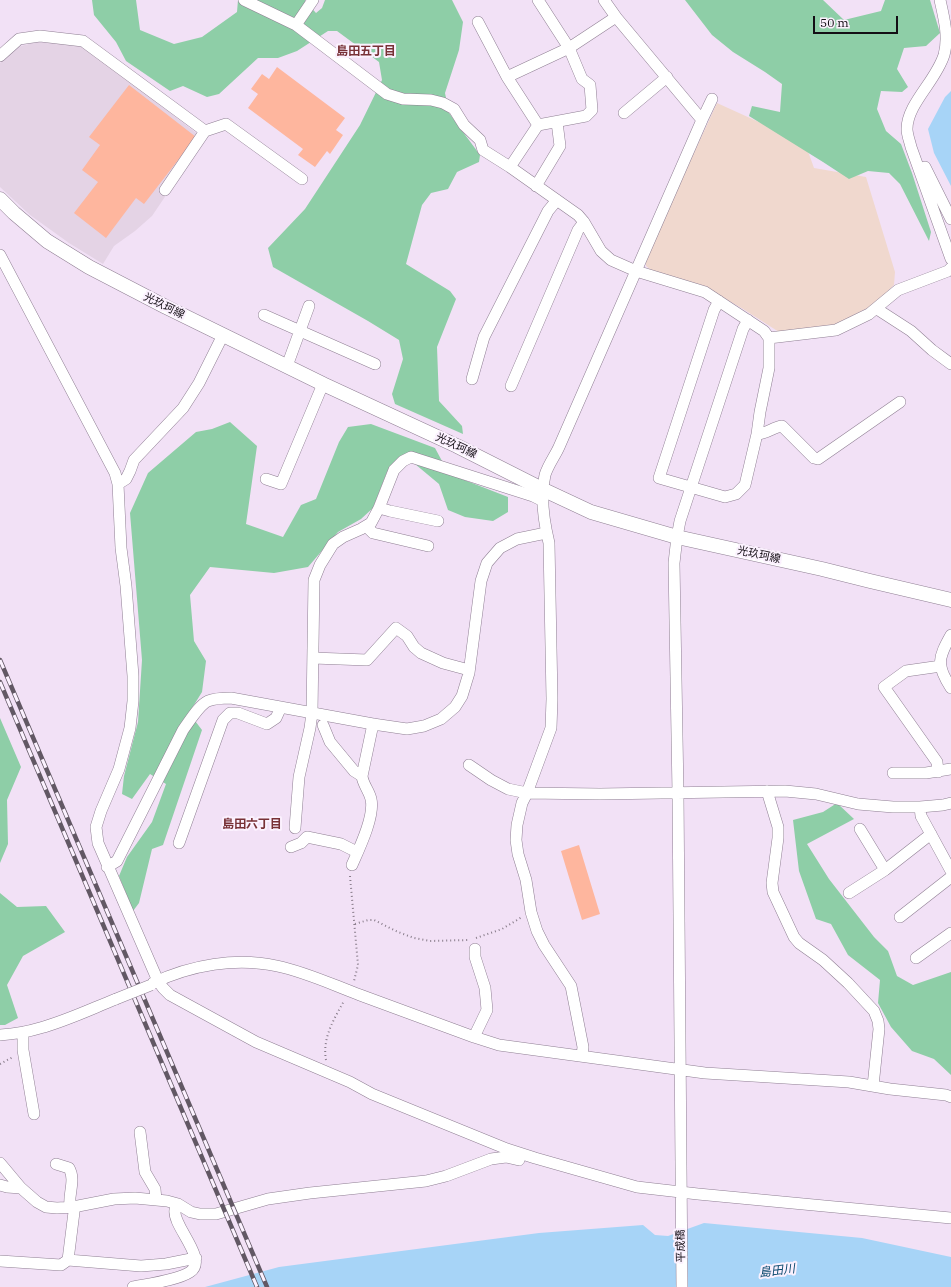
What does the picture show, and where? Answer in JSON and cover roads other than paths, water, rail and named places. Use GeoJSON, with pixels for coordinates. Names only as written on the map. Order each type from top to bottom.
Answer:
{"type":"FeatureCollection","features":[{"type":"Feature","properties":{"kind":"main road","name":"光玖珂線"},"geometry":{"type":"LineString","coordinates":[[0,199],[47,241],[89,267],[323,384],[457,446],[543,495],[592,512],[677,537],[822,569],[870,582],[951,600]]}},
{"type":"Feature","properties":{"kind":"street"},"geometry":{"type":"LineString","coordinates":[[244,0],[296,25],[387,94],[403,99],[431,100],[443,103],[454,109],[464,125],[480,140],[483,150],[510,167],[578,215],[584,222],[601,251],[610,260],[636,271],[705,292],[719,301],[748,320],[764,331],[769,338],[769,368],[760,412],[758,434],[745,485],[736,494],[725,497],[659,478],[714,310],[719,301]]}},
{"type":"Feature","properties":{"kind":"street"},"geometry":{"type":"LineString","coordinates":[[296,25],[313,0]]}},
{"type":"Feature","properties":{"kind":"street"},"geometry":{"type":"LineString","coordinates":[[510,167],[538,125],[586,116],[592,110],[590,85],[582,79],[570,48],[538,0]]}},
{"type":"Feature","properties":{"kind":"street"},"geometry":{"type":"LineString","coordinates":[[604,0],[616,17],[702,120]]}},
{"type":"Feature","properties":{"kind":"street"},"geometry":{"type":"LineString","coordinates":[[940,0],[947,36],[944,55],[936,74],[908,117],[907,130],[911,147],[951,259]]}},
{"type":"Feature","properties":{"kind":"street"},"geometry":{"type":"LineString","coordinates":[[507,77],[570,48],[616,17]]}},
{"type":"Feature","properties":{"kind":"street"},"geometry":{"type":"LineString","coordinates":[[478,22],[507,77],[538,125]]}},
{"type":"Feature","properties":{"kind":"street"},"geometry":{"type":"LineString","coordinates":[[0,56],[19,39],[40,36],[83,41],[205,131]]}},
{"type":"Feature","properties":{"kind":"street"},"geometry":{"type":"LineString","coordinates":[[624,113],[667,77]]}},
{"type":"Feature","properties":{"kind":"street"},"geometry":{"type":"LineString","coordinates":[[582,1056],[583,1047],[571,986],[544,945],[537,931],[531,912],[526,880],[518,854],[516,840],[518,818],[522,803],[551,728],[552,699],[549,543],[546,533],[543,495],[545,474],[712,99]]}},
{"type":"Feature","properties":{"kind":"street"},"geometry":{"type":"LineString","coordinates":[[536,186],[560,146],[557,122]]}},
{"type":"Feature","properties":{"kind":"street"},"geometry":{"type":"LineString","coordinates":[[165,190],[205,131],[226,124],[302,179]]}},
{"type":"Feature","properties":{"kind":"street"},"geometry":{"type":"LineString","coordinates":[[911,147],[920,157],[951,219]]}},
{"type":"Feature","properties":{"kind":"street"},"geometry":{"type":"LineString","coordinates":[[472,379],[484,338],[548,211],[557,200]]}},
{"type":"Feature","properties":{"kind":"street"},"geometry":{"type":"LineString","coordinates":[[511,386],[578,230],[584,222]]}},
{"type":"Feature","properties":{"kind":"street"},"geometry":{"type":"LineString","coordinates":[[0,256],[113,468],[118,484],[121,548],[126,586],[133,676],[133,701],[130,728],[119,769],[101,811],[96,828],[98,844],[155,983],[170,995],[256,1042],[350,1082],[378,1096],[507,1149],[535,1158],[637,1187],[951,1218]]}},
{"type":"Feature","properties":{"kind":"street"},"geometry":{"type":"LineString","coordinates":[[769,338],[836,330],[870,314],[898,290],[948,271],[951,268]]}},
{"type":"Feature","properties":{"kind":"street"},"geometry":{"type":"LineString","coordinates":[[287,366],[309,306]]}},
{"type":"Feature","properties":{"kind":"street"},"geometry":{"type":"LineString","coordinates":[[877,309],[911,331],[932,350],[951,364]]}},
{"type":"Feature","properties":{"kind":"street"},"geometry":{"type":"LineString","coordinates":[[264,314],[375,364]]}},
{"type":"Feature","properties":{"kind":"street","name":"平成橋"},"geometry":{"type":"LineString","coordinates":[[682,1287],[678,793],[674,563],[680,521],[690,488],[743,329],[748,320]]}},
{"type":"Feature","properties":{"kind":"street"},"geometry":{"type":"LineString","coordinates":[[118,484],[126,479],[134,460],[183,408],[199,383],[223,335]]}},
{"type":"Feature","properties":{"kind":"street"},"geometry":{"type":"LineString","coordinates":[[266,478],[282,484],[323,384]]}},
{"type":"Feature","properties":{"kind":"street"},"geometry":{"type":"LineString","coordinates":[[758,434],[764,434],[778,426],[782,426],[814,458],[818,459],[900,402]]}},
{"type":"Feature","properties":{"kind":"street"},"geometry":{"type":"LineString","coordinates":[[295,828],[299,777],[312,713],[314,580],[320,565],[334,544],[343,537],[371,523],[379,508],[394,470],[403,461],[411,458],[525,494],[543,495]]}},
{"type":"Feature","properties":{"kind":"street"},"geometry":{"type":"LineString","coordinates":[[379,508],[438,521]]}},
{"type":"Feature","properties":{"kind":"street"},"geometry":{"type":"LineString","coordinates":[[366,526],[373,533],[428,546]]}},
{"type":"Feature","properties":{"kind":"street"},"geometry":{"type":"LineString","coordinates":[[107,867],[117,862],[183,730],[196,712],[207,701],[231,698],[407,729],[424,726],[441,720],[455,708],[462,696],[469,670],[481,581],[487,563],[500,548],[517,539],[546,533]]}},
{"type":"Feature","properties":{"kind":"street"},"geometry":{"type":"LineString","coordinates":[[313,658],[367,660],[396,628],[407,636],[414,647],[421,653],[443,663],[469,670]]}},
{"type":"Feature","properties":{"kind":"street"},"geometry":{"type":"LineString","coordinates":[[951,635],[941,655],[940,666],[943,675],[951,688]]}},
{"type":"Feature","properties":{"kind":"street"},"geometry":{"type":"LineString","coordinates":[[938,772],[936,762],[884,687],[906,671],[940,666]]}},
{"type":"Feature","properties":{"kind":"street"},"geometry":{"type":"LineString","coordinates":[[179,843],[223,720],[230,713],[238,713],[267,724],[276,718],[280,707]]}},
{"type":"Feature","properties":{"kind":"street"},"geometry":{"type":"LineString","coordinates":[[352,865],[368,827],[372,806],[371,797],[363,783],[362,776],[372,724]]}},
{"type":"Feature","properties":{"kind":"street"},"geometry":{"type":"LineString","coordinates":[[323,725],[330,742],[354,771],[362,776]]}},
{"type":"Feature","properties":{"kind":"street"},"geometry":{"type":"LineString","coordinates":[[469,765],[491,780],[508,789],[527,793],[600,794],[785,791],[816,794],[858,804],[892,807],[920,807],[951,803]]}},
{"type":"Feature","properties":{"kind":"street"},"geometry":{"type":"LineString","coordinates":[[893,773],[926,774],[951,769]]}},
{"type":"Feature","properties":{"kind":"street"},"geometry":{"type":"LineString","coordinates":[[768,791],[778,827],[772,883],[773,892],[794,937],[799,943],[823,960],[848,983],[874,1011],[879,1029],[873,1086]]}},
{"type":"Feature","properties":{"kind":"street"},"geometry":{"type":"LineString","coordinates":[[920,807],[921,816],[951,871]]}},
{"type":"Feature","properties":{"kind":"street"},"geometry":{"type":"LineString","coordinates":[[860,829],[885,870]]}},
{"type":"Feature","properties":{"kind":"street"},"geometry":{"type":"LineString","coordinates":[[849,893],[885,870],[931,834]]}},
{"type":"Feature","properties":{"kind":"street"},"geometry":{"type":"LineString","coordinates":[[292,847],[301,843],[307,837],[341,844],[357,852]]}},
{"type":"Feature","properties":{"kind":"street"},"geometry":{"type":"LineString","coordinates":[[900,917],[951,878]]}},
{"type":"Feature","properties":{"kind":"street"},"geometry":{"type":"LineString","coordinates":[[916,958],[951,933]]}},
{"type":"Feature","properties":{"kind":"street"},"geometry":{"type":"LineString","coordinates":[[474,1037],[487,1010],[485,988],[475,957],[475,949]]}},
{"type":"Feature","properties":{"kind":"street"},"geometry":{"type":"LineString","coordinates":[[0,1035],[40,1028],[67,1019],[183,971],[201,966],[256,963],[293,970],[474,1037],[499,1044],[704,1073],[849,1082],[890,1089],[946,1095],[951,1097]]}},
{"type":"Feature","properties":{"kind":"street"},"geometry":{"type":"LineString","coordinates":[[23,1032],[23,1050],[34,1114]]}},
{"type":"Feature","properties":{"kind":"street"},"geometry":{"type":"LineString","coordinates":[[140,1132],[145,1172],[155,1189],[156,1200]]}},
{"type":"Feature","properties":{"kind":"street"},"geometry":{"type":"LineString","coordinates":[[0,1163],[21,1188],[37,1202],[46,1207],[71,1207],[114,1199],[135,1198],[167,1201],[178,1204],[191,1212],[200,1214],[216,1214],[268,1199],[310,1193],[426,1181],[446,1176],[491,1159],[506,1157],[523,1160],[535,1158]]}},
{"type":"Feature","properties":{"kind":"street"},"geometry":{"type":"LineString","coordinates":[[56,1164],[69,1168],[71,1171],[72,1185],[69,1199],[74,1212],[68,1260]]}},
{"type":"Feature","properties":{"kind":"street"},"geometry":{"type":"LineString","coordinates":[[0,1185],[21,1188]]}},
{"type":"Feature","properties":{"kind":"street"},"geometry":{"type":"LineString","coordinates":[[133,1287],[180,1277],[191,1272],[195,1266],[196,1258],[176,1218],[175,1210],[178,1204]]}},
{"type":"Feature","properties":{"kind":"street"},"geometry":{"type":"LineString","coordinates":[[0,1261],[61,1264],[68,1260],[141,1266],[166,1264],[196,1258]]}},
{"type":"Feature","properties":{"kind":"water"},"geometry":{"type":"Polygon","coordinates":[[[951,91],[951,186],[934,153],[928,129],[945,97],[951,91]]]}},
{"type":"Feature","properties":{"kind":"water","name":"島田川"},"geometry":{"type":"Polygon","coordinates":[[[704,1223],[862,1238],[951,1257],[951,1287],[205,1287],[279,1267],[539,1233],[643,1225],[655,1235],[668,1236],[704,1223]]]}},
{"type":"Feature","properties":{"kind":"railway"},"geometry":{"type":"LineString","coordinates":[[0,660],[267,1287]]}},
{"type":"Feature","properties":{"kind":"railway"},"geometry":{"type":"LineString","coordinates":[[0,682],[257,1287]]}},
{"type":"Feature","properties":{"kind":"district","name":"島田五丁目"},"geometry":{"type":"Point","coordinates":[366,52]}},
{"type":"Feature","properties":{"kind":"district","name":"島田六丁目"},"geometry":{"type":"Point","coordinates":[252,825]}}]}
